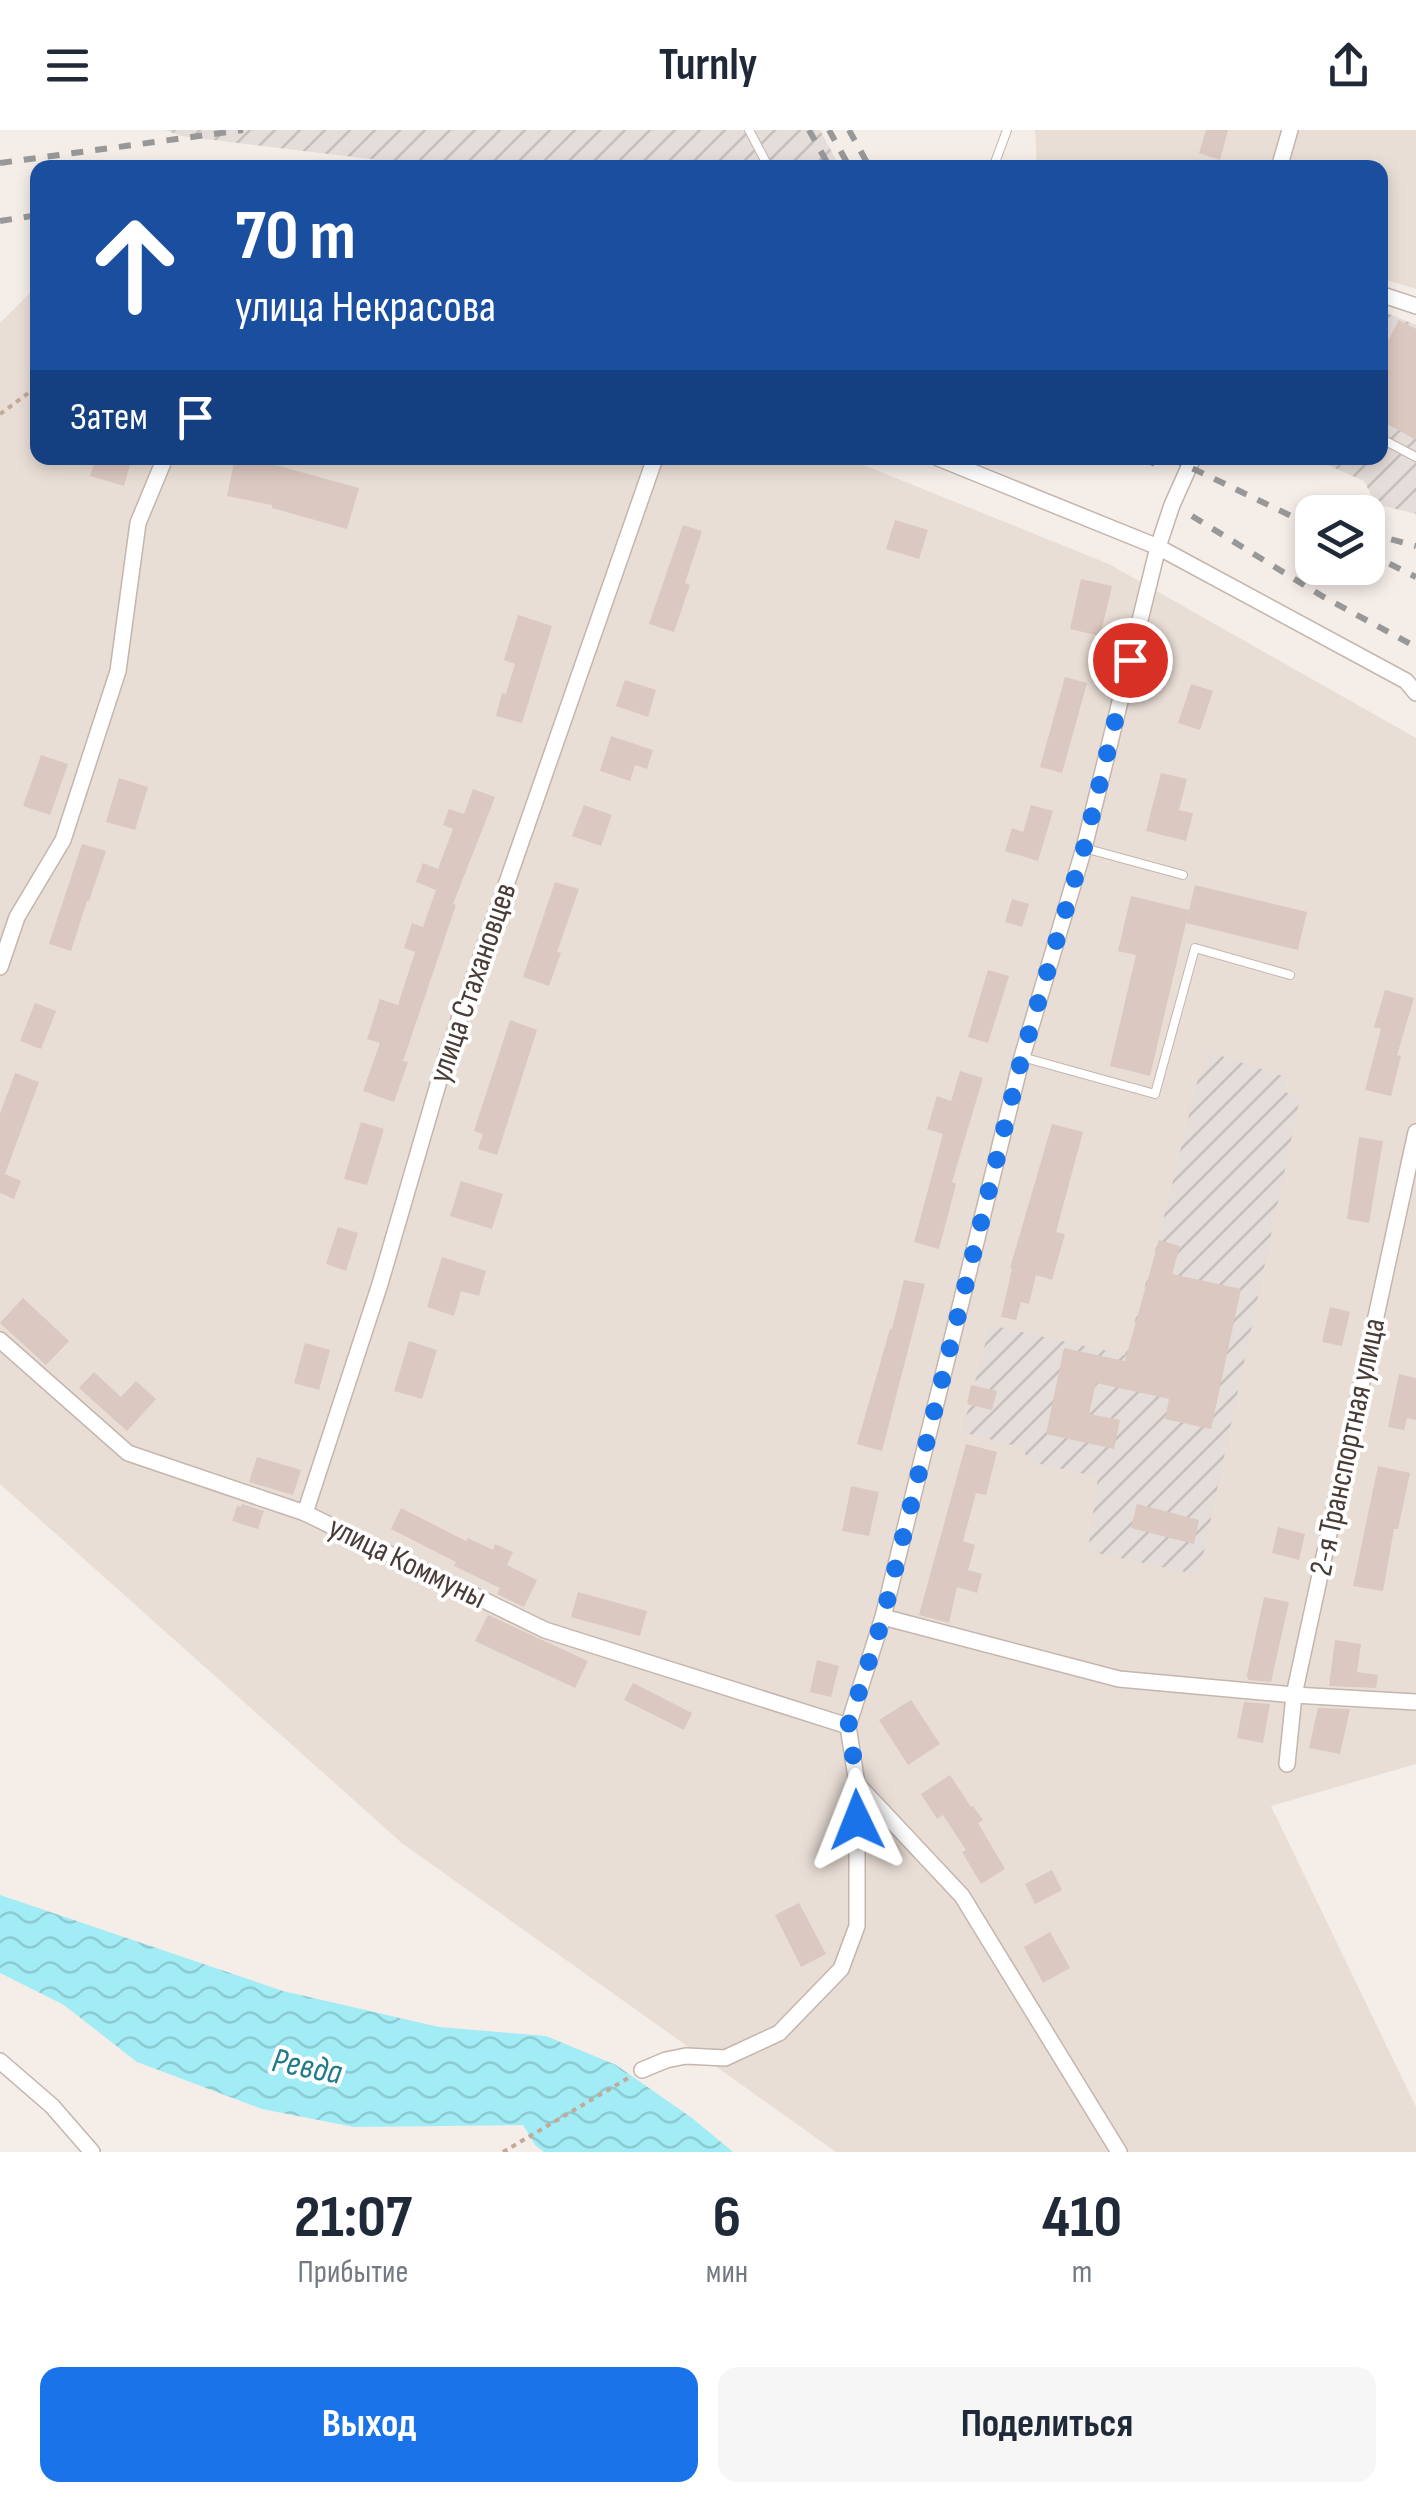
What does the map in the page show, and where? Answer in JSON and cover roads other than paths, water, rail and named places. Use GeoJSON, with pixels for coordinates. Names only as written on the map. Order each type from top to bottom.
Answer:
{"type":"FeatureCollection","features":[{"type":"Feature","properties":{"kind":"street"},"geometry":{"type":"LineString","coordinates":[[1281,160],[1290,130]]}},
{"type":"Feature","properties":{"kind":"street"},"geometry":{"type":"LineString","coordinates":[[1388,297],[1416,306]]}},
{"type":"Feature","properties":{"kind":"street"},"geometry":{"type":"LineString","coordinates":[[0,967],[17,917],[63,840],[88,765],[118,671],[138,523],[162,465]]}},
{"type":"Feature","properties":{"kind":"street","name":"улица Стахановцев"},"geometry":{"type":"LineString","coordinates":[[305,1513],[380,1284],[446,1058],[654,465]]}},
{"type":"Feature","properties":{"kind":"street"},"geometry":{"type":"LineString","coordinates":[[955,465],[1158,547],[1406,682],[1416,693]]}},
{"type":"Feature","properties":{"kind":"street"},"geometry":{"type":"LineString","coordinates":[[642,2070],[686,2056],[724,2058],[778,2033],[841,1969],[857,1926],[858,1784],[848,1726],[883,1618],[1022,1057],[1084,848],[1158,547],[1190,465]]}},
{"type":"Feature","properties":{"kind":"street","name":"2-я Транспортная улица"},"geometry":{"type":"LineString","coordinates":[[1286,1764],[1294,1695],[1416,1132]]}},
{"type":"Feature","properties":{"kind":"street","name":"улица Коммуны"},"geometry":{"type":"LineString","coordinates":[[0,1340],[128,1453],[305,1513],[546,1630],[848,1726]]}},
{"type":"Feature","properties":{"kind":"street"},"geometry":{"type":"LineString","coordinates":[[883,1618],[1119,1679],[1416,1702]]}},
{"type":"Feature","properties":{"kind":"street"},"geometry":{"type":"LineString","coordinates":[[858,1784],[962,1896],[1119,2152]]}},
{"type":"Feature","properties":{"kind":"street"},"geometry":{"type":"LineString","coordinates":[[0,2061],[52,2106],[92,2152]]}},
{"type":"Feature","properties":{"kind":"lane"},"geometry":{"type":"LineString","coordinates":[[750,130],[765,160]]}},
{"type":"Feature","properties":{"kind":"lane"},"geometry":{"type":"LineString","coordinates":[[996,160],[1007,130]]}},
{"type":"Feature","properties":{"kind":"lane"},"geometry":{"type":"LineString","coordinates":[[1388,442],[1416,456]]}},
{"type":"Feature","properties":{"kind":"lane"},"geometry":{"type":"LineString","coordinates":[[1084,848],[1183,875]]}},
{"type":"Feature","properties":{"kind":"lane"},"geometry":{"type":"LineString","coordinates":[[1022,1057],[1155,1094],[1195,948],[1290,975]]}},
{"type":"Feature","properties":{"kind":"water","name":"Ревда"},"geometry":{"type":"Polygon","coordinates":[[[0,1895],[283,1991],[439,2027],[546,2036],[616,2065],[733,2152],[544,2152],[523,2125],[354,2127],[262,2109],[137,2062],[64,2005],[0,1973],[0,1895]]]}},
{"type":"Feature","properties":{"kind":"railway"},"geometry":{"type":"LineString","coordinates":[[0,163],[243,130]]}},
{"type":"Feature","properties":{"kind":"railway"},"geometry":{"type":"LineString","coordinates":[[809,130],[826,160]]}},
{"type":"Feature","properties":{"kind":"railway"},"geometry":{"type":"LineString","coordinates":[[829,130],[846,160]]}},
{"type":"Feature","properties":{"kind":"railway"},"geometry":{"type":"LineString","coordinates":[[849,130],[866,160]]}},
{"type":"Feature","properties":{"kind":"railway"},"geometry":{"type":"LineString","coordinates":[[0,221],[30,216]]}},
{"type":"Feature","properties":{"kind":"railway"},"geometry":{"type":"LineString","coordinates":[[1186,465],[1295,518]]}},
{"type":"Feature","properties":{"kind":"railway"},"geometry":{"type":"LineString","coordinates":[[1192,516],[1322,596],[1416,647]]}},
{"type":"Feature","properties":{"kind":"railway"},"geometry":{"type":"LineString","coordinates":[[1385,538],[1416,546]]}},
{"type":"Feature","properties":{"kind":"railway"},"geometry":{"type":"LineString","coordinates":[[1385,562],[1416,577]]}}]}
